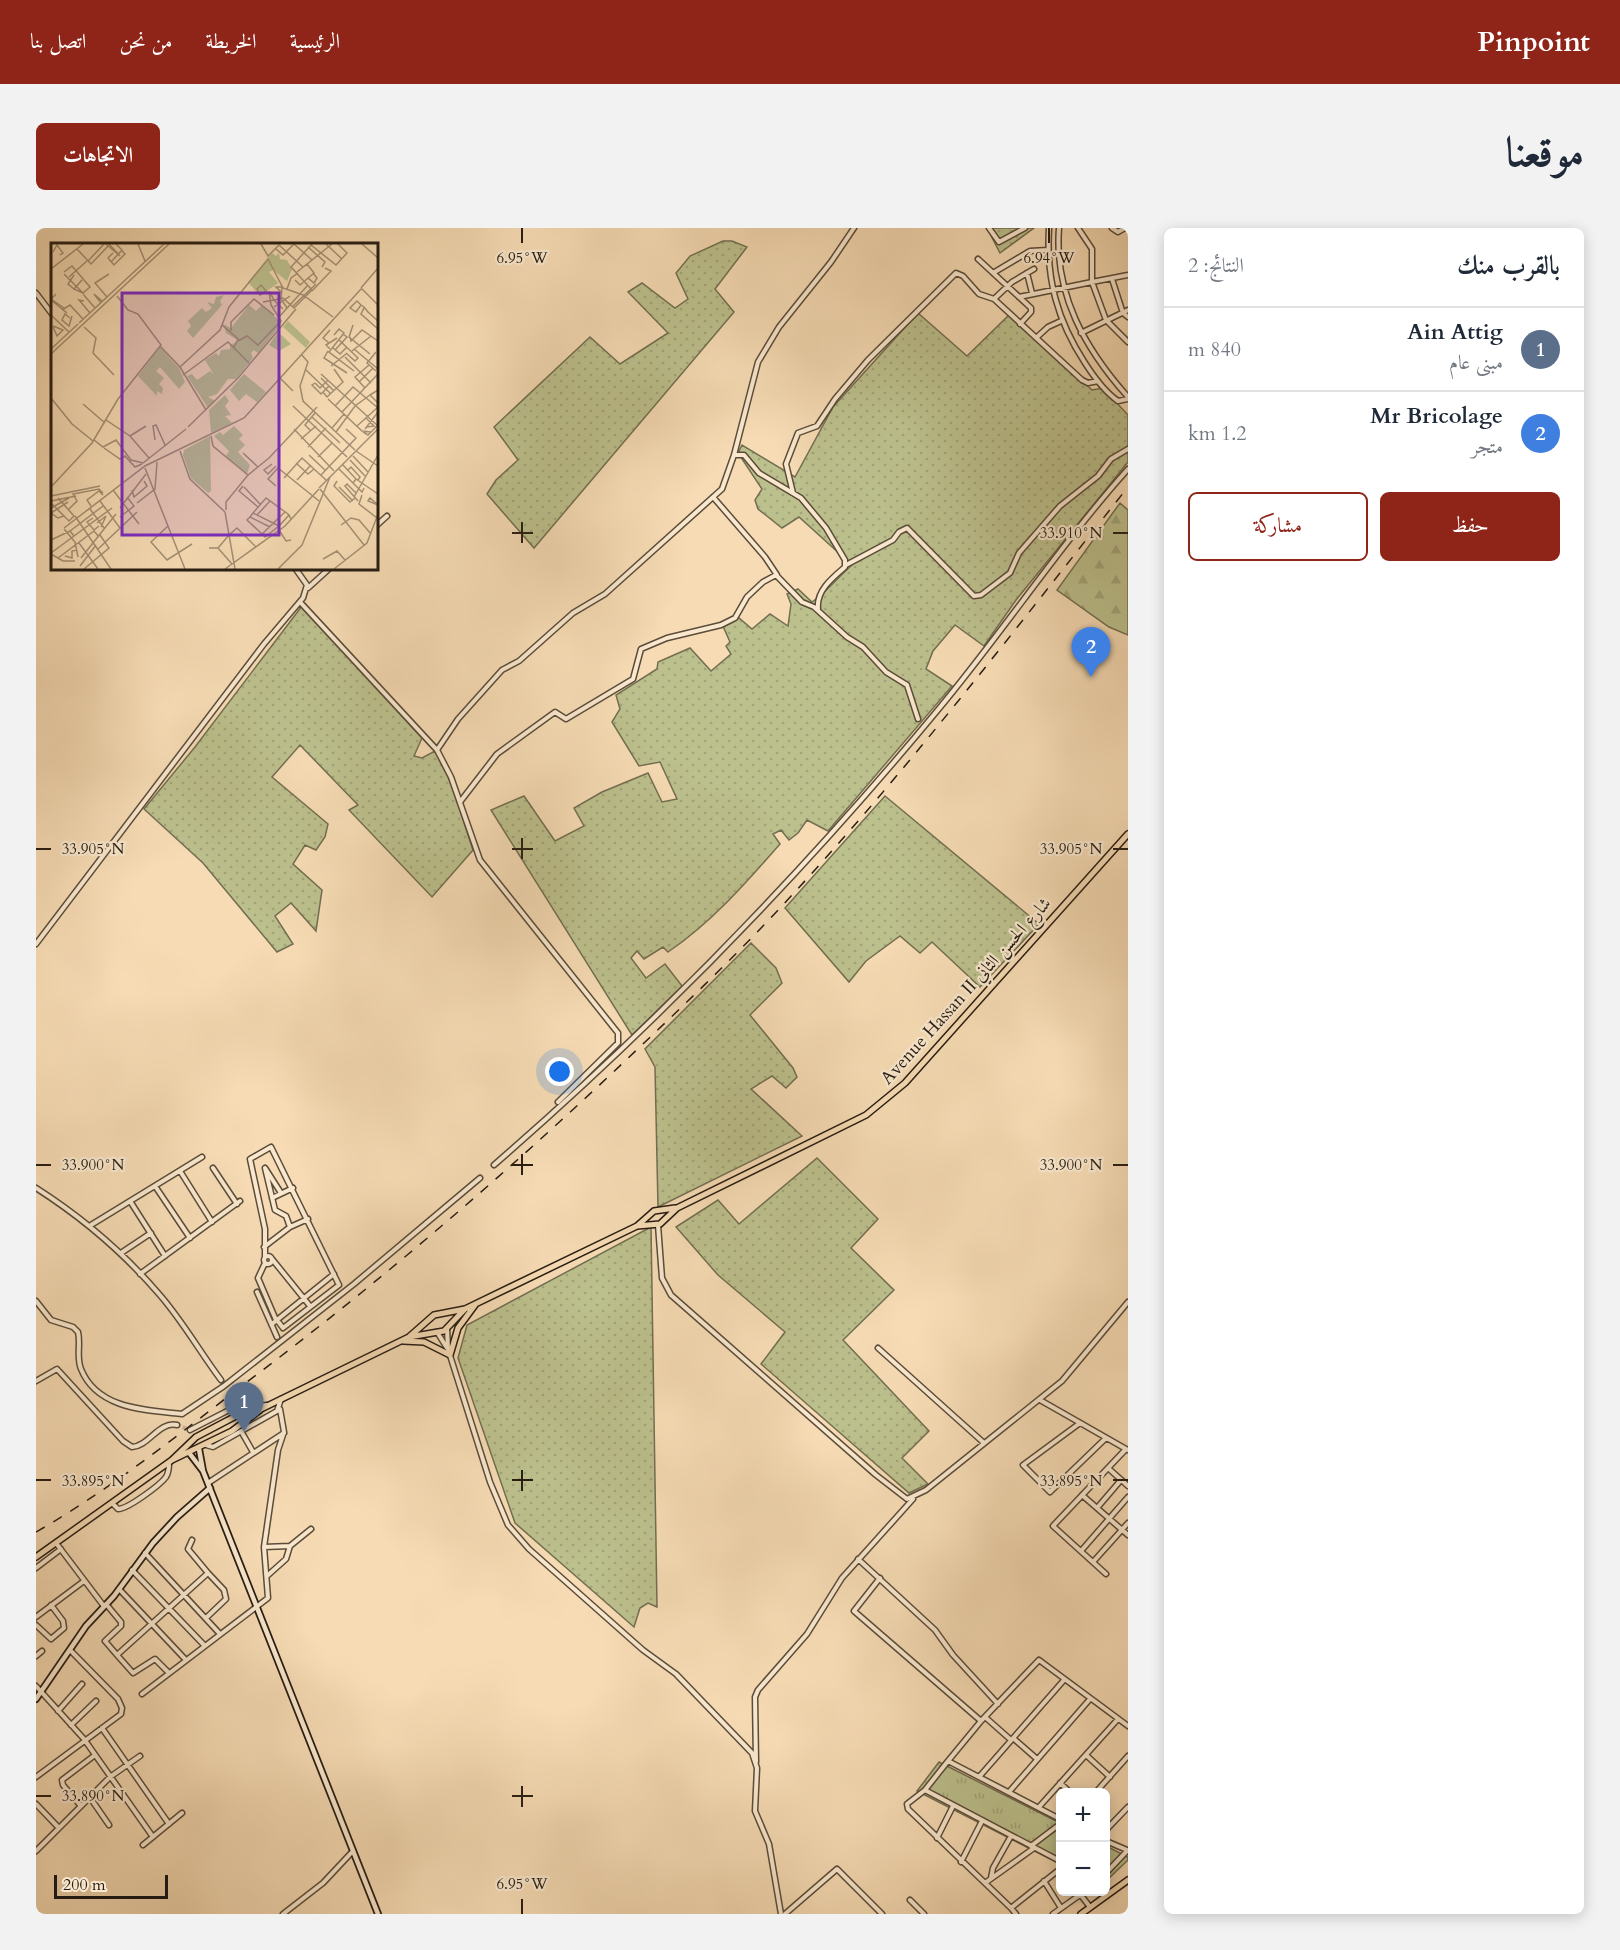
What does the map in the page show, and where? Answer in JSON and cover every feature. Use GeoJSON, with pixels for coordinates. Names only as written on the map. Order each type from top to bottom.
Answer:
{"type":"FeatureCollection","features":[{"type":"Feature","properties":{"kind":"main road","name":"Avenue Hassan II شارع الحسن الثاني"},"geometry":{"type":"LineString","coordinates":[[656,1224],[677,1208],[824,1137],[887,1100],[1128,834]]}},
{"type":"Feature","properties":{"kind":"main road","name":"Avenue Hassan II شارع الحسن الثاني"},"geometry":{"type":"LineString","coordinates":[[650,1215],[654,1211],[677,1208]]}},
{"type":"Feature","properties":{"kind":"main road"},"geometry":{"type":"LineString","coordinates":[[661,1211],[665,1218]]}},
{"type":"Feature","properties":{"kind":"main road"},"geometry":{"type":"LineString","coordinates":[[36,1557],[170,1461],[192,1440],[231,1418],[261,1409],[400,1341],[434,1315],[465,1309],[476,1304],[637,1226],[650,1215],[656,1224],[637,1226]]}},
{"type":"Feature","properties":{"kind":"main road"},"geometry":{"type":"LineString","coordinates":[[400,1341],[424,1342],[449,1352],[460,1325],[476,1304]]}},
{"type":"Feature","properties":{"kind":"main road"},"geometry":{"type":"LineString","coordinates":[[409,1336],[436,1332],[447,1327],[465,1309]]}},
{"type":"Feature","properties":{"kind":"main road"},"geometry":{"type":"LineString","coordinates":[[443,1314],[447,1319],[447,1327]]}},
{"type":"Feature","properties":{"kind":"main road"},"geometry":{"type":"LineString","coordinates":[[430,1320],[430,1327],[436,1332]]}},
{"type":"Feature","properties":{"kind":"main road"},"geometry":{"type":"LineString","coordinates":[[170,1461],[190,1454],[240,1429],[261,1409]]}},
{"type":"Feature","properties":{"kind":"main road"},"geometry":{"type":"LineString","coordinates":[[231,1418],[239,1421],[240,1429]]}},
{"type":"Feature","properties":{"kind":"main road"},"geometry":{"type":"LineString","coordinates":[[192,1440],[192,1447],[198,1449]]}},
{"type":"Feature","properties":{"kind":"main road"},"geometry":{"type":"LineString","coordinates":[[1081,1914],[1128,1880]]}},
{"type":"Feature","properties":{"kind":"street"},"geometry":{"type":"LineString","coordinates":[[437,750],[458,719],[502,670],[519,661],[546,635],[573,614],[605,594],[723,487],[734,455],[758,362],[779,327],[831,262],[854,228]]}},
{"type":"Feature","properties":{"kind":"street"},"geometry":{"type":"LineString","coordinates":[[996,228],[991,230],[999,242],[1025,228]]}},
{"type":"Feature","properties":{"kind":"street"},"geometry":{"type":"LineString","coordinates":[[1049,228],[1051,289],[1061,321],[1098,381],[1118,401],[1128,398],[1099,362],[1081,333],[1064,287],[1059,257],[1059,228]]}},
{"type":"Feature","properties":{"kind":"street"},"geometry":{"type":"LineString","coordinates":[[1078,228],[1092,249],[1092,282],[1106,321],[1128,342]]}},
{"type":"Feature","properties":{"kind":"street"},"geometry":{"type":"LineString","coordinates":[[1112,228],[1118,232],[1125,228]]}},
{"type":"Feature","properties":{"kind":"street"},"geometry":{"type":"LineString","coordinates":[[993,273],[1030,251],[1048,250]]}},
{"type":"Feature","properties":{"kind":"street"},"geometry":{"type":"LineString","coordinates":[[978,258],[1032,310],[1020,324]]}},
{"type":"Feature","properties":{"kind":"street"},"geometry":{"type":"LineString","coordinates":[[994,299],[1006,286],[1034,269]]}},
{"type":"Feature","properties":{"kind":"street"},"geometry":{"type":"LineString","coordinates":[[1027,273],[1032,293]]}},
{"type":"Feature","properties":{"kind":"street"},"geometry":{"type":"LineString","coordinates":[[846,565],[826,528],[794,493],[788,478],[786,462],[798,433],[817,426],[835,399],[868,360],[952,275],[962,274],[979,294],[994,299],[1082,380],[1088,383],[1098,381]]}},
{"type":"Feature","properties":{"kind":"street"},"geometry":{"type":"LineString","coordinates":[[1019,297],[1051,289],[1128,276]]}},
{"type":"Feature","properties":{"kind":"street"},"geometry":{"type":"LineString","coordinates":[[1112,279],[1128,317]]}},
{"type":"Feature","properties":{"kind":"street"},"geometry":{"type":"LineString","coordinates":[[36,293],[51,313]]}},
{"type":"Feature","properties":{"kind":"street"},"geometry":{"type":"LineString","coordinates":[[1081,333],[1126,311]]}},
{"type":"Feature","properties":{"kind":"street"},"geometry":{"type":"LineString","coordinates":[[1036,338],[1044,330],[1061,321]]}},
{"type":"Feature","properties":{"kind":"street"},"geometry":{"type":"LineString","coordinates":[[818,609],[817,600],[822,591],[846,565],[893,540],[899,532],[907,528],[974,596],[981,595],[1010,573],[1019,553],[1060,506],[1098,476],[1112,459],[1128,449]]}},
{"type":"Feature","properties":{"kind":"street"},"geometry":{"type":"LineString","coordinates":[[734,455],[746,456],[759,473],[794,493]]}},
{"type":"Feature","properties":{"kind":"street"},"geometry":{"type":"LineString","coordinates":[[494,1165],[682,992],[844,820],[937,712],[1128,469]]}},
{"type":"Feature","properties":{"kind":"street"},"geometry":{"type":"LineString","coordinates":[[785,489],[788,478]]}},
{"type":"Feature","properties":{"kind":"street"},"geometry":{"type":"LineString","coordinates":[[713,497],[802,602],[818,609],[847,637],[863,647],[886,672],[907,686],[918,719]]}},
{"type":"Feature","properties":{"kind":"street"},"geometry":{"type":"LineString","coordinates":[[378,524],[387,516]]}},
{"type":"Feature","properties":{"kind":"street"},"geometry":{"type":"LineString","coordinates":[[296,570],[306,583],[307,589]]}},
{"type":"Feature","properties":{"kind":"street"},"geometry":{"type":"LineString","coordinates":[[36,944],[264,644],[300,602],[307,589],[328,570]]}},
{"type":"Feature","properties":{"kind":"street"},"geometry":{"type":"LineString","coordinates":[[459,802],[498,754],[528,734],[550,713],[555,712],[566,719],[613,693],[633,679],[641,649],[667,638],[685,636],[729,621],[740,614],[747,597],[763,582],[777,575]]}},
{"type":"Feature","properties":{"kind":"street"},"geometry":{"type":"LineString","coordinates":[[300,602],[437,750],[459,802],[476,852],[489,872],[606,1016],[618,1035],[618,1043],[558,1102]]}},
{"type":"Feature","properties":{"kind":"street"},"geometry":{"type":"LineString","coordinates":[[1123,840],[1128,845]]}},
{"type":"Feature","properties":{"kind":"street"},"geometry":{"type":"LineString","coordinates":[[271,1147],[293,1188],[339,1285],[283,1328],[258,1278],[265,1263],[265,1229],[249,1159],[271,1147]]}},
{"type":"Feature","properties":{"kind":"street"},"geometry":{"type":"LineString","coordinates":[[91,1225],[202,1157]]}},
{"type":"Feature","properties":{"kind":"street"},"geometry":{"type":"LineString","coordinates":[[140,1274],[238,1202],[213,1168]]}},
{"type":"Feature","properties":{"kind":"street"},"geometry":{"type":"LineString","coordinates":[[281,1193],[265,1168],[275,1210],[286,1216],[290,1227]]}},
{"type":"Feature","properties":{"kind":"street"},"geometry":{"type":"LineString","coordinates":[[180,1171],[212,1222]]}},
{"type":"Feature","properties":{"kind":"street"},"geometry":{"type":"LineString","coordinates":[[36,1301],[51,1320],[73,1327],[78,1332],[81,1368],[100,1392],[125,1407],[182,1414],[224,1386],[354,1284],[480,1178]]}},
{"type":"Feature","properties":{"kind":"street"},"geometry":{"type":"LineString","coordinates":[[155,1186],[190,1238]]}},
{"type":"Feature","properties":{"kind":"street"},"geometry":{"type":"LineString","coordinates":[[36,1188],[91,1225],[121,1252],[163,1299],[221,1380]]}},
{"type":"Feature","properties":{"kind":"street"},"geometry":{"type":"LineString","coordinates":[[272,1198],[293,1188]]}},
{"type":"Feature","properties":{"kind":"street"},"geometry":{"type":"LineString","coordinates":[[130,1201],[165,1256]]}},
{"type":"Feature","properties":{"kind":"street"},"geometry":{"type":"LineString","coordinates":[[264,1247],[290,1227],[308,1219]]}},
{"type":"Feature","properties":{"kind":"street"},"geometry":{"type":"LineString","coordinates":[[656,1224],[662,1278],[671,1295],[889,1486],[904,1498],[913,1498]]}},
{"type":"Feature","properties":{"kind":"street"},"geometry":{"type":"LineString","coordinates":[[121,1252],[151,1233]]}},
{"type":"Feature","properties":{"kind":"street"},"geometry":{"type":"LineString","coordinates":[[265,1257],[272,1259],[310,1306]]}},
{"type":"Feature","properties":{"kind":"street"},"geometry":{"type":"LineString","coordinates":[[265,1263],[271,1263],[272,1259]]}},
{"type":"Feature","properties":{"kind":"street"},"geometry":{"type":"LineString","coordinates":[[272,1324],[334,1275]]}},
{"type":"Feature","properties":{"kind":"street"},"geometry":{"type":"LineString","coordinates":[[257,1292],[277,1337]]}},
{"type":"Feature","properties":{"kind":"street"},"geometry":{"type":"LineString","coordinates":[[882,1914],[837,1869],[783,1914],[769,1844],[755,1811],[755,1709],[758,1690],[807,1634],[836,1585],[913,1498],[1040,1400],[1071,1371],[1128,1302]]}},
{"type":"Feature","properties":{"kind":"street"},"geometry":{"type":"LineString","coordinates":[[447,1327],[449,1352],[490,1482],[508,1526],[529,1549],[651,1657],[676,1674],[743,1741],[756,1762]]}},
{"type":"Feature","properties":{"kind":"street"},"geometry":{"type":"LineString","coordinates":[[436,1332],[449,1352]]}},
{"type":"Feature","properties":{"kind":"street"},"geometry":{"type":"LineString","coordinates":[[878,1348],[984,1443]]}},
{"type":"Feature","properties":{"kind":"street"},"geometry":{"type":"LineString","coordinates":[[36,1381],[57,1369],[123,1442],[132,1447],[139,1446],[168,1425],[177,1425]]}},
{"type":"Feature","properties":{"kind":"street"},"geometry":{"type":"LineString","coordinates":[[142,1694],[268,1598],[264,1547],[278,1449],[284,1433],[280,1399]]}},
{"type":"Feature","properties":{"kind":"street"},"geometry":{"type":"LineString","coordinates":[[1040,1400],[1127,1450],[1053,1526],[1106,1574]]}},
{"type":"Feature","properties":{"kind":"street"},"geometry":{"type":"LineString","coordinates":[[190,1430],[233,1408],[268,1405]]}},
{"type":"Feature","properties":{"kind":"street"},"geometry":{"type":"LineString","coordinates":[[253,1452],[240,1429],[280,1409]]}},
{"type":"Feature","properties":{"kind":"street"},"geometry":{"type":"LineString","coordinates":[[221,1414],[231,1418]]}},
{"type":"Feature","properties":{"kind":"street"},"geometry":{"type":"LineString","coordinates":[[1080,1423],[1023,1465],[1050,1492],[1106,1438]]}},
{"type":"Feature","properties":{"kind":"street"},"geometry":{"type":"LineString","coordinates":[[36,1699],[104,1604],[119,1589],[145,1553],[177,1517],[209,1486],[253,1452],[284,1433]]}},
{"type":"Feature","properties":{"kind":"street"},"geometry":{"type":"LineString","coordinates":[[198,1449],[203,1471],[256,1608],[378,1914]]}},
{"type":"Feature","properties":{"kind":"street"},"geometry":{"type":"LineString","coordinates":[[190,1454],[203,1471]]}},
{"type":"Feature","properties":{"kind":"street"},"geometry":{"type":"LineString","coordinates":[[112,1503],[118,1509],[127,1507],[163,1480],[169,1470],[170,1461]]}},
{"type":"Feature","properties":{"kind":"street"},"geometry":{"type":"LineString","coordinates":[[1108,1467],[1128,1486]]}},
{"type":"Feature","properties":{"kind":"street"},"geometry":{"type":"LineString","coordinates":[[1097,1508],[1121,1480]]}},
{"type":"Feature","properties":{"kind":"street"},"geometry":{"type":"LineString","coordinates":[[1082,1495],[1128,1535]]}},
{"type":"Feature","properties":{"kind":"street"},"geometry":{"type":"LineString","coordinates":[[1081,1551],[1128,1497]]}},
{"type":"Feature","properties":{"kind":"street"},"geometry":{"type":"LineString","coordinates":[[1093,1562],[1128,1523]]}},
{"type":"Feature","properties":{"kind":"street"},"geometry":{"type":"LineString","coordinates":[[267,1576],[286,1559],[290,1546],[311,1529]]}},
{"type":"Feature","properties":{"kind":"street"},"geometry":{"type":"LineString","coordinates":[[192,1540],[188,1549],[224,1590],[226,1599],[206,1618]]}},
{"type":"Feature","properties":{"kind":"street"},"geometry":{"type":"LineString","coordinates":[[56,1543],[84,1581],[121,1622],[121,1626],[105,1641],[117,1655],[133,1673],[155,1659],[168,1672]]}},
{"type":"Feature","properties":{"kind":"street"},"geometry":{"type":"LineString","coordinates":[[264,1547],[290,1546]]}},
{"type":"Feature","properties":{"kind":"street"},"geometry":{"type":"LineString","coordinates":[[36,1568],[61,1549]]}},
{"type":"Feature","properties":{"kind":"street"},"geometry":{"type":"LineString","coordinates":[[145,1553],[220,1634]]}},
{"type":"Feature","properties":{"kind":"street"},"geometry":{"type":"LineString","coordinates":[[858,1559],[935,1630],[953,1655],[998,1704]]}},
{"type":"Feature","properties":{"kind":"street"},"geometry":{"type":"LineString","coordinates":[[132,1570],[204,1645]]}},
{"type":"Feature","properties":{"kind":"street"},"geometry":{"type":"LineString","coordinates":[[117,1655],[170,1610],[208,1573]]}},
{"type":"Feature","properties":{"kind":"street"},"geometry":{"type":"LineString","coordinates":[[880,1578],[854,1611],[983,1719],[1037,1760]]}},
{"type":"Feature","properties":{"kind":"street"},"geometry":{"type":"LineString","coordinates":[[36,1617],[84,1581]]}},
{"type":"Feature","properties":{"kind":"street"},"geometry":{"type":"LineString","coordinates":[[119,1589],[185,1659]]}},
{"type":"Feature","properties":{"kind":"street"},"geometry":{"type":"LineString","coordinates":[[36,1625],[51,1639],[64,1628],[63,1621],[51,1605]]}},
{"type":"Feature","properties":{"kind":"street"},"geometry":{"type":"LineString","coordinates":[[36,1777],[84,1739],[121,1714],[121,1704],[70,1650]]}},
{"type":"Feature","properties":{"kind":"street"},"geometry":{"type":"LineString","coordinates":[[36,1656],[42,1651]]}},
{"type":"Feature","properties":{"kind":"street"},"geometry":{"type":"LineString","coordinates":[[1016,1914],[907,1808],[907,1804],[925,1790],[983,1719],[1039,1660],[1128,1726]]}},
{"type":"Feature","properties":{"kind":"street"},"geometry":{"type":"LineString","coordinates":[[979,1776],[1064,1680]]}},
{"type":"Feature","properties":{"kind":"street"},"geometry":{"type":"LineString","coordinates":[[58,1711],[82,1684]]}},
{"type":"Feature","properties":{"kind":"street"},"geometry":{"type":"LineString","coordinates":[[36,1686],[84,1739],[153,1837]]}},
{"type":"Feature","properties":{"kind":"street"},"geometry":{"type":"LineString","coordinates":[[1009,1792],[1090,1700]]}},
{"type":"Feature","properties":{"kind":"street"},"geometry":{"type":"LineString","coordinates":[[71,1725],[96,1701]]}},
{"type":"Feature","properties":{"kind":"street"},"geometry":{"type":"LineString","coordinates":[[1039,1807],[1118,1719]]}},
{"type":"Feature","properties":{"kind":"street"},"geometry":{"type":"LineString","coordinates":[[102,1728],[169,1824]]}},
{"type":"Feature","properties":{"kind":"street"},"geometry":{"type":"LineString","coordinates":[[80,1805],[63,1785],[62,1780],[95,1755]]}},
{"type":"Feature","properties":{"kind":"street"},"geometry":{"type":"LineString","coordinates":[[1086,1755],[1110,1777]]}},
{"type":"Feature","properties":{"kind":"street"},"geometry":{"type":"LineString","coordinates":[[36,1851],[89,1796],[110,1777],[140,1756]]}},
{"type":"Feature","properties":{"kind":"street"},"geometry":{"type":"LineString","coordinates":[[1100,1788],[1128,1756]]}},
{"type":"Feature","properties":{"kind":"street"},"geometry":{"type":"LineString","coordinates":[[948,1761],[1056,1817]]}},
{"type":"Feature","properties":{"kind":"street"},"geometry":{"type":"LineString","coordinates":[[1060,1783],[1066,1788]]}},
{"type":"Feature","properties":{"kind":"street"},"geometry":{"type":"LineString","coordinates":[[925,1790],[1056,1859]]}},
{"type":"Feature","properties":{"kind":"street"},"geometry":{"type":"LineString","coordinates":[[89,1796],[109,1825]]}},
{"type":"Feature","properties":{"kind":"street"},"geometry":{"type":"LineString","coordinates":[[36,1804],[58,1827]]}},
{"type":"Feature","properties":{"kind":"street"},"geometry":{"type":"LineString","coordinates":[[937,1838],[953,1806]]}},
{"type":"Feature","properties":{"kind":"street"},"geometry":{"type":"LineString","coordinates":[[1110,1826],[1128,1808]]}},
{"type":"Feature","properties":{"kind":"street"},"geometry":{"type":"LineString","coordinates":[[143,1845],[182,1813]]}},
{"type":"Feature","properties":{"kind":"street"},"geometry":{"type":"LineString","coordinates":[[962,1862],[982,1821]]}},
{"type":"Feature","properties":{"kind":"street"},"geometry":{"type":"LineString","coordinates":[[985,1883],[1056,1827]]}},
{"type":"Feature","properties":{"kind":"street"},"geometry":{"type":"LineString","coordinates":[[991,1879],[993,1868],[1011,1836]]}},
{"type":"Feature","properties":{"kind":"street"},"geometry":{"type":"LineString","coordinates":[[1108,1842],[1128,1850],[1110,1869]]}},
{"type":"Feature","properties":{"kind":"street"},"geometry":{"type":"LineString","coordinates":[[283,1914],[323,1883],[353,1851]]}},
{"type":"Feature","properties":{"kind":"street"},"geometry":{"type":"LineString","coordinates":[[1011,1908],[1056,1872]]}},
{"type":"Feature","properties":{"kind":"street"},"geometry":{"type":"LineString","coordinates":[[1044,1881],[1061,1908]]}},
{"type":"Feature","properties":{"kind":"street"},"geometry":{"type":"LineString","coordinates":[[1053,1914],[1078,1896]]}},
{"type":"Feature","properties":{"kind":"street"},"geometry":{"type":"LineString","coordinates":[[1084,1896],[1090,1907]]}},
{"type":"Feature","properties":{"kind":"street"},"geometry":{"type":"LineString","coordinates":[[910,1900],[924,1914]]}},
{"type":"Feature","properties":{"kind":"green space"},"geometry":{"type":"Polygon","coordinates":[[[987,228],[1034,228],[1000,253],[987,228]]]}},
{"type":"Feature","properties":{"kind":"green space"},"geometry":{"type":"Polygon","coordinates":[[[723,241],[732,241],[747,247],[715,289],[734,312],[534,548],[487,494],[496,480],[518,460],[494,427],[590,337],[620,364],[668,333],[628,292],[642,283],[675,308],[688,299],[676,273],[690,256],[723,241]]]}},
{"type":"Feature","properties":{"kind":"green space"},"geometry":{"type":"Polygon","coordinates":[[[918,313],[967,356],[1009,315],[1092,390],[1103,388],[1128,415],[1128,462],[1016,600],[984,646],[955,625],[933,651],[926,669],[952,686],[828,831],[807,820],[798,833],[789,840],[781,830],[773,834],[780,844],[741,888],[684,941],[668,952],[663,947],[644,959],[637,951],[631,958],[646,978],[665,964],[682,986],[632,1035],[491,810],[524,796],[555,841],[584,826],[574,808],[602,792],[648,773],[662,802],[677,799],[660,762],[639,766],[612,722],[620,709],[616,695],[657,669],[658,662],[690,648],[711,671],[731,654],[726,646],[730,642],[723,626],[739,618],[752,629],[770,614],[788,626],[791,604],[787,594],[798,589],[812,602],[852,565],[799,517],[782,528],[758,509],[755,500],[762,489],[738,453],[742,445],[795,477],[833,407],[918,313]]]}},
{"type":"Feature","properties":{"kind":"green space"},"geometry":{"type":"Polygon","coordinates":[[[1120,503],[1128,510],[1128,635],[1109,627],[1057,590],[1120,503]]]}},
{"type":"Feature","properties":{"kind":"green space"},"geometry":{"type":"Polygon","coordinates":[[[302,606],[422,738],[414,756],[422,758],[435,751],[452,785],[473,850],[432,897],[349,810],[358,805],[300,745],[272,777],[328,824],[325,837],[316,850],[305,845],[293,864],[322,890],[316,931],[291,903],[275,916],[293,944],[277,952],[203,863],[144,809],[195,747],[302,606]]]}},
{"type":"Feature","properties":{"kind":"green space"},"geometry":{"type":"Polygon","coordinates":[[[885,796],[1039,924],[980,987],[932,942],[920,953],[900,936],[866,961],[849,982],[785,908],[885,796]]]}},
{"type":"Feature","properties":{"kind":"green space"},"geometry":{"type":"Polygon","coordinates":[[[751,943],[776,968],[782,983],[750,1015],[793,1068],[797,1077],[786,1088],[772,1076],[751,1089],[802,1136],[658,1207],[655,1067],[645,1049],[751,943]]]}},
{"type":"Feature","properties":{"kind":"green space"},"geometry":{"type":"Polygon","coordinates":[[[817,1158],[878,1219],[851,1248],[894,1290],[843,1340],[929,1431],[902,1458],[928,1484],[909,1493],[761,1364],[785,1332],[718,1275],[676,1227],[718,1200],[739,1224],[817,1158]]]}},
{"type":"Feature","properties":{"kind":"green space"},"geometry":{"type":"Polygon","coordinates":[[[651,1227],[657,1607],[648,1603],[640,1608],[634,1627],[515,1523],[458,1358],[467,1325],[651,1227]]]}},
{"type":"Feature","properties":{"kind":"green space"},"geometry":{"type":"Polygon","coordinates":[[[939,1762],[1056,1821],[1056,1862],[917,1791],[939,1762]]]}},
{"type":"Feature","properties":{"kind":"green space"},"geometry":{"type":"Polygon","coordinates":[[[1110,1848],[1128,1857],[1128,1860],[1110,1877],[1110,1848]]]}},
{"type":"Feature","properties":{"kind":"tunnel"},"geometry":{"type":"LineString","coordinates":[[177,1425],[190,1430]]}},
{"type":"Feature","properties":{"kind":"railway"},"geometry":{"type":"LineString","coordinates":[[36,1532],[97,1494],[157,1451],[363,1291],[497,1178],[583,1101],[668,1020],[773,916],[837,845],[964,694],[1128,487]]}},
{"type":"Feature","properties":{"kind":"place","name":"Mr Bricolage"},"geometry":{"type":"Point","coordinates":[1091,677]}},
{"type":"Feature","properties":{"kind":"place","name":"Ain Attig"},"geometry":{"type":"Point","coordinates":[244,1432]}}]}
